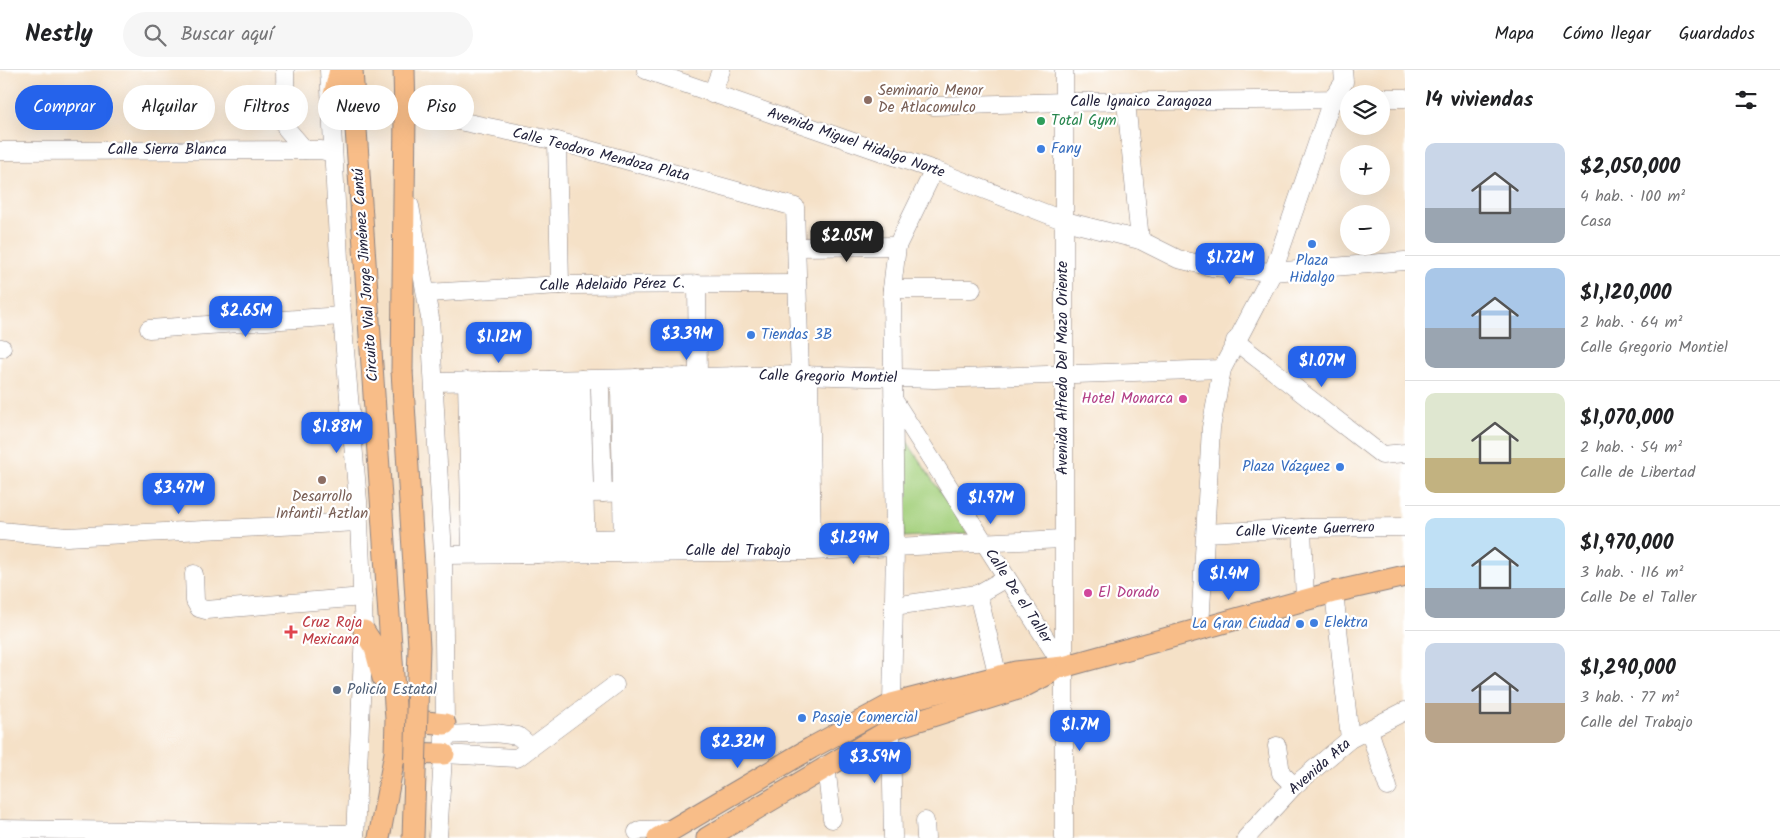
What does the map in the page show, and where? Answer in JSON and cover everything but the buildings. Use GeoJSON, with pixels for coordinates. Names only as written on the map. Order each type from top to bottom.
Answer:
{"type":"FeatureCollection","features":[{"type":"Feature","properties":{"kind":"main road"},"geometry":{"type":"LineString","coordinates":[[336,85],[340,70]]}},
{"type":"Feature","properties":{"kind":"main road","name":"Circuito Vial Jorge Jiménez Cantú"},"geometry":{"type":"LineString","coordinates":[[352,70],[396,719],[395,754],[379,838]]}},
{"type":"Feature","properties":{"kind":"main road","name":"Circuito Vial Jorge Jiménez Cantú"},"geometry":{"type":"LineString","coordinates":[[404,70],[402,371],[419,647],[413,838]]}},
{"type":"Feature","properties":{"kind":"main road"},"geometry":{"type":"LineString","coordinates":[[664,834],[811,748],[892,704],[1016,672],[1063,667],[1334,592],[1405,576]]}},
{"type":"Feature","properties":{"kind":"main road"},"geometry":{"type":"LineString","coordinates":[[364,631],[379,658],[388,704],[396,719],[445,738]]}},
{"type":"Feature","properties":{"kind":"main road"},"geometry":{"type":"LineString","coordinates":[[707,838],[891,729],[1021,688],[1063,667]]}},
{"type":"Feature","properties":{"kind":"main road"},"geometry":{"type":"LineString","coordinates":[[395,754],[445,738]]}},
{"type":"Feature","properties":{"kind":"main road"},"geometry":{"type":"LineString","coordinates":[[811,748],[824,767]]}},
{"type":"Feature","properties":{"kind":"street"},"geometry":{"type":"LineString","coordinates":[[285,70],[286,128],[304,150]]}},
{"type":"Feature","properties":{"kind":"street","name":"Circuito Vial Jorge Jiménez Cantú"},"geometry":{"type":"LineString","coordinates":[[329,70],[330,85]]}},
{"type":"Feature","properties":{"kind":"street","name":"Avenida Miguel Hidalgo Norte"},"geometry":{"type":"LineString","coordinates":[[646,70],[934,170],[1065,221],[1140,240],[1178,259],[1195,264],[1212,268],[1273,272],[1405,261]]}},
{"type":"Feature","properties":{"kind":"street"},"geometry":{"type":"LineString","coordinates":[[712,94],[722,70]]}},
{"type":"Feature","properties":{"kind":"street","name":"Avenida Alfredo Del Mazo Oriente"},"geometry":{"type":"LineString","coordinates":[[1064,70],[1065,221],[1062,539],[1064,838]]}},
{"type":"Feature","properties":{"kind":"street"},"geometry":{"type":"LineString","coordinates":[[1390,98],[1405,98]]}},
{"type":"Feature","properties":{"kind":"street"},"geometry":{"type":"LineString","coordinates":[[1200,628],[1211,428],[1222,369],[1235,341],[1273,272],[1340,99]]}},
{"type":"Feature","properties":{"kind":"street","name":"Calle Ignaico Zaragoza"},"geometry":{"type":"LineString","coordinates":[[934,106],[1064,102],[1340,99]]}},
{"type":"Feature","properties":{"kind":"street"},"geometry":{"type":"LineString","coordinates":[[1126,102],[1140,240]]}},
{"type":"Feature","properties":{"kind":"street","name":"Calle Teodoro Mendoza Plata"},"geometry":{"type":"LineString","coordinates":[[405,114],[429,115],[557,141],[795,207],[796,247]]}},
{"type":"Feature","properties":{"kind":"street","name":"Circuito Vial Jorge Jiménez Cantú"},"geometry":{"type":"LineString","coordinates":[[333,130],[342,316],[363,597],[364,631],[355,836]]}},
{"type":"Feature","properties":{"kind":"street"},"geometry":{"type":"LineString","coordinates":[[557,141],[560,285]]}},
{"type":"Feature","properties":{"kind":"street","name":"Calle Sierra Blanca"},"geometry":{"type":"LineString","coordinates":[[0,151],[304,150],[333,153]]}},
{"type":"Feature","properties":{"kind":"street"},"geometry":{"type":"LineString","coordinates":[[892,704],[895,547],[892,289],[897,246],[934,170]]}},
{"type":"Feature","properties":{"kind":"street","name":"Circuito Vial Jorge Jiménez Cantú"},"geometry":{"type":"LineString","coordinates":[[404,171],[426,293],[434,382],[443,555],[445,738],[438,838]]}},
{"type":"Feature","properties":{"kind":"street"},"geometry":{"type":"LineString","coordinates":[[723,544],[717,492],[717,442],[740,381],[797,284],[796,247],[897,246]]}},
{"type":"Feature","properties":{"kind":"street"},"geometry":{"type":"LineString","coordinates":[[697,284],[740,381],[717,442],[717,492],[723,544]]}},
{"type":"Feature","properties":{"kind":"street","name":"Calle Adelaido Pérez C."},"geometry":{"type":"LineString","coordinates":[[426,293],[560,285],[797,284]]}},
{"type":"Feature","properties":{"kind":"street"},"geometry":{"type":"LineString","coordinates":[[892,289],[972,289]]}},
{"type":"Feature","properties":{"kind":"street"},"geometry":{"type":"LineString","coordinates":[[150,328],[342,316]]}},
{"type":"Feature","properties":{"kind":"street"},"geometry":{"type":"LineString","coordinates":[[1235,341],[1382,455],[1405,454]]}},
{"type":"Feature","properties":{"kind":"street","name":"Calle Gregorio Montiel"},"geometry":{"type":"LineString","coordinates":[[434,382],[531,381],[631,385],[1222,369]]}},
{"type":"Feature","properties":{"kind":"street"},"geometry":{"type":"LineString","coordinates":[[531,381],[600,389],[631,385],[652,388],[717,442]]}},
{"type":"Feature","properties":{"kind":"street"},"geometry":{"type":"LineString","coordinates":[[531,381],[526,445],[527,494],[535,552]]}},
{"type":"Feature","properties":{"kind":"street"},"geometry":{"type":"LineString","coordinates":[[531,381],[526,445],[527,494],[535,552]]}},
{"type":"Feature","properties":{"kind":"street"},"geometry":{"type":"LineString","coordinates":[[531,381],[526,445],[527,494],[535,552]]}},
{"type":"Feature","properties":{"kind":"street"},"geometry":{"type":"LineString","coordinates":[[531,381],[526,445],[527,494],[535,552]]}},
{"type":"Feature","properties":{"kind":"street"},"geometry":{"type":"LineString","coordinates":[[531,381],[535,552]]}},
{"type":"Feature","properties":{"kind":"street"},"geometry":{"type":"LineString","coordinates":[[723,544],[717,492],[717,442],[740,381]]}},
{"type":"Feature","properties":{"kind":"street"},"geometry":{"type":"LineString","coordinates":[[723,544],[717,492],[717,442],[740,381]]}},
{"type":"Feature","properties":{"kind":"street"},"geometry":{"type":"LineString","coordinates":[[723,544],[717,492],[717,442],[740,381]]}},
{"type":"Feature","properties":{"kind":"street"},"geometry":{"type":"LineString","coordinates":[[631,385],[717,442]]}},
{"type":"Feature","properties":{"kind":"street"},"geometry":{"type":"LineString","coordinates":[[600,389],[602,493]]}},
{"type":"Feature","properties":{"kind":"street","name":"Calle De el Taller"},"geometry":{"type":"LineString","coordinates":[[893,399],[1063,667]]}},
{"type":"Feature","properties":{"kind":"street"},"geometry":{"type":"LineString","coordinates":[[526,445],[717,442]]}},
{"type":"Feature","properties":{"kind":"street"},"geometry":{"type":"LineString","coordinates":[[717,442],[717,492],[723,544]]}},
{"type":"Feature","properties":{"kind":"street"},"geometry":{"type":"LineString","coordinates":[[527,494],[717,492]]}},
{"type":"Feature","properties":{"kind":"street"},"geometry":{"type":"LineString","coordinates":[[0,531],[67,536],[358,522]]}},
{"type":"Feature","properties":{"kind":"street","name":"Calle Vicente Guerrero"},"geometry":{"type":"LineString","coordinates":[[1206,533],[1302,528],[1405,527]]}},
{"type":"Feature","properties":{"kind":"street"},"geometry":{"type":"LineString","coordinates":[[1302,528],[1305,600]]}},
{"type":"Feature","properties":{"kind":"street","name":"Calle del Trabajo"},"geometry":{"type":"LineString","coordinates":[[443,555],[723,544],[895,547],[1062,539]]}},
{"type":"Feature","properties":{"kind":"street"},"geometry":{"type":"LineString","coordinates":[[194,574],[195,601],[198,608],[206,610],[363,597]]}},
{"type":"Feature","properties":{"kind":"street"},"geometry":{"type":"LineString","coordinates":[[894,606],[978,594],[1006,578]]}},
{"type":"Feature","properties":{"kind":"street"},"geometry":{"type":"LineString","coordinates":[[1334,592],[1350,739]]}},
{"type":"Feature","properties":{"kind":"street"},"geometry":{"type":"LineString","coordinates":[[978,594],[998,677]]}},
{"type":"Feature","properties":{"kind":"street"},"geometry":{"type":"LineString","coordinates":[[445,738],[517,758],[530,746],[615,685]]}},
{"type":"Feature","properties":{"kind":"street","name":"Avenida Ata"},"geometry":{"type":"LineString","coordinates":[[1246,838],[1294,786],[1350,739],[1405,711]]}},
{"type":"Feature","properties":{"kind":"street"},"geometry":{"type":"LineString","coordinates":[[891,729],[893,838]]}},
{"type":"Feature","properties":{"kind":"street"},"geometry":{"type":"LineString","coordinates":[[1369,730],[1388,787]]}},
{"type":"Feature","properties":{"kind":"street"},"geometry":{"type":"LineString","coordinates":[[445,738],[495,734],[518,736],[530,746]]}},
{"type":"Feature","properties":{"kind":"street"},"geometry":{"type":"LineString","coordinates":[[1277,746],[1281,773],[1294,786]]}},
{"type":"Feature","properties":{"kind":"street"},"geometry":{"type":"LineString","coordinates":[[824,767],[832,819]]}},
{"type":"Feature","properties":{"kind":"street"},"geometry":{"type":"LineString","coordinates":[[0,829],[173,835],[339,832],[355,836]]}},
{"type":"Feature","properties":{"kind":"street"},"geometry":{"type":"LineString","coordinates":[[637,832],[641,830],[664,834]]}},
{"type":"Feature","properties":{"kind":"green space"},"geometry":{"type":"Polygon","coordinates":[[[902,434],[968,534],[904,537],[902,434]]]}},
{"type":"Feature","properties":{"kind":"place","name":"Seminario Menor De Atlacomulco"},"geometry":{"type":"Point","coordinates":[868,100]}},
{"type":"Feature","properties":{"kind":"place","name":"Total Gym"},"geometry":{"type":"Point","coordinates":[1041,121]}},
{"type":"Feature","properties":{"kind":"place","name":"Fany"},"geometry":{"type":"Point","coordinates":[1041,149]}},
{"type":"Feature","properties":{"kind":"place","name":"Plaza Hidalgo"},"geometry":{"type":"Point","coordinates":[1312,244]}},
{"type":"Feature","properties":{"kind":"place","name":"Tiendas 3B"},"geometry":{"type":"Point","coordinates":[751,335]}},
{"type":"Feature","properties":{"kind":"place","name":"Hotel Monarca"},"geometry":{"type":"Point","coordinates":[1183,399]}},
{"type":"Feature","properties":{"kind":"place","name":"Plaza Vázquez"},"geometry":{"type":"Point","coordinates":[1340,467]}},
{"type":"Feature","properties":{"kind":"place","name":"Desarrollo Infantil Aztlan"},"geometry":{"type":"Point","coordinates":[322,480]}},
{"type":"Feature","properties":{"kind":"place","name":"El Dorado"},"geometry":{"type":"Point","coordinates":[1088,593]}},
{"type":"Feature","properties":{"kind":"place","name":"Elektra"},"geometry":{"type":"Point","coordinates":[1314,623]}},
{"type":"Feature","properties":{"kind":"place","name":"La Gran Ciudad"},"geometry":{"type":"Point","coordinates":[1300,624]}},
{"type":"Feature","properties":{"kind":"place","name":"Cruz Roja Mexicana"},"geometry":{"type":"Point","coordinates":[291,632]}},
{"type":"Feature","properties":{"kind":"place","name":"Policía Estatal"},"geometry":{"type":"Point","coordinates":[337,690]}},
{"type":"Feature","properties":{"kind":"place","name":"Pasaje Comercial"},"geometry":{"type":"Point","coordinates":[802,718]}}]}
